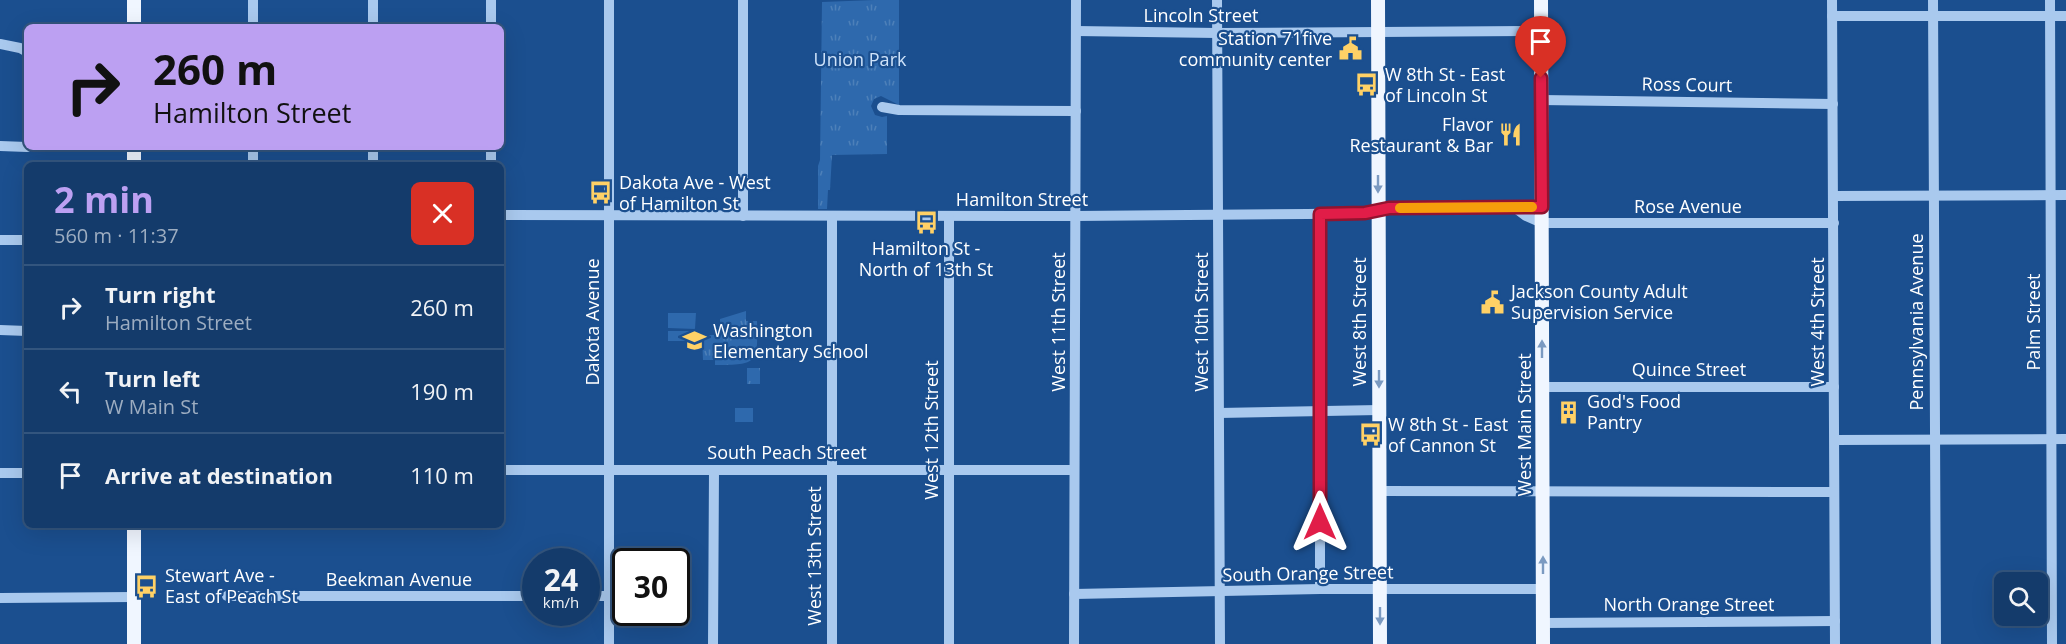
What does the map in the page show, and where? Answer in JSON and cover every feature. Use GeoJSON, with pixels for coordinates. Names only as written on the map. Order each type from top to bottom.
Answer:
{"type":"FeatureCollection","features":[{"type":"Feature","properties":{"kind":"main road"},"geometry":{"type":"LineString","coordinates":[[134,0],[134,24]]}},
{"type":"Feature","properties":{"kind":"main road","name":"West 8th Street"},"geometry":{"type":"LineString","coordinates":[[1378,0],[1380,644]]}},
{"type":"Feature","properties":{"kind":"main road","name":"West Main Street"},"geometry":{"type":"LineString","coordinates":[[1540,0],[1543,644]]}},
{"type":"Feature","properties":{"kind":"main road"},"geometry":{"type":"LineString","coordinates":[[134,528],[134,644]]}},
{"type":"Feature","properties":{"kind":"street"},"geometry":{"type":"LineString","coordinates":[[253,0],[253,24]]}},
{"type":"Feature","properties":{"kind":"street"},"geometry":{"type":"LineString","coordinates":[[373,0],[373,24]]}},
{"type":"Feature","properties":{"kind":"street"},"geometry":{"type":"LineString","coordinates":[[491,0],[491,24]]}},
{"type":"Feature","properties":{"kind":"street","name":"Dakota Avenue"},"geometry":{"type":"LineString","coordinates":[[609,0],[609,644]]}},
{"type":"Feature","properties":{"kind":"street"},"geometry":{"type":"LineString","coordinates":[[743,0],[743,216]]}},
{"type":"Feature","properties":{"kind":"street","name":"West 11th Street"},"geometry":{"type":"LineString","coordinates":[[1074,644],[1076,0]]}},
{"type":"Feature","properties":{"kind":"street","name":"West 10th Street"},"geometry":{"type":"LineString","coordinates":[[1217,0],[1220,644]]}},
{"type":"Feature","properties":{"kind":"street","name":"West 4th Street"},"geometry":{"type":"LineString","coordinates":[[1832,0],[1835,644]]}},
{"type":"Feature","properties":{"kind":"street","name":"Pennsylvania Avenue"},"geometry":{"type":"LineString","coordinates":[[1933,0],[1936,644]]}},
{"type":"Feature","properties":{"kind":"street","name":"Palm Street"},"geometry":{"type":"LineString","coordinates":[[2050,0],[2052,644]]}},
{"type":"Feature","properties":{"kind":"street"},"geometry":{"type":"LineString","coordinates":[[1832,16],[2066,16]]}},
{"type":"Feature","properties":{"kind":"street","name":"Lincoln Street"},"geometry":{"type":"LineString","coordinates":[[1076,32],[1540,31]]}},
{"type":"Feature","properties":{"kind":"street"},"geometry":{"type":"LineString","coordinates":[[0,44],[24,50]]}},
{"type":"Feature","properties":{"kind":"street","name":"Ross Court"},"geometry":{"type":"LineString","coordinates":[[1541,100],[1833,104]]}},
{"type":"Feature","properties":{"kind":"street"},"geometry":{"type":"LineString","coordinates":[[882,107],[899,110],[1076,111]]}},
{"type":"Feature","properties":{"kind":"street"},"geometry":{"type":"LineString","coordinates":[[0,146],[24,147]]}},
{"type":"Feature","properties":{"kind":"street"},"geometry":{"type":"LineString","coordinates":[[1834,196],[2066,195]]}},
{"type":"Feature","properties":{"kind":"street"},"geometry":{"type":"LineString","coordinates":[[1514,207],[1542,223]]}},
{"type":"Feature","properties":{"kind":"street","name":"Hamilton Street"},"geometry":{"type":"LineString","coordinates":[[504,214],[949,217],[1320,214],[1365,213],[1389,208],[1542,207]]}},
{"type":"Feature","properties":{"kind":"street"},"geometry":{"type":"LineString","coordinates":[[1320,214],[1320,590]]}},
{"type":"Feature","properties":{"kind":"street","name":"West 13th Street"},"geometry":{"type":"LineString","coordinates":[[832,216],[832,644]]}},
{"type":"Feature","properties":{"kind":"street","name":"West 12th Street"},"geometry":{"type":"LineString","coordinates":[[949,217],[949,644]]}},
{"type":"Feature","properties":{"kind":"street","name":"Rose Avenue"},"geometry":{"type":"LineString","coordinates":[[1542,223],[1834,223]]}},
{"type":"Feature","properties":{"kind":"street"},"geometry":{"type":"LineString","coordinates":[[0,240],[24,240]]}},
{"type":"Feature","properties":{"kind":"street"},"geometry":{"type":"LineString","coordinates":[[0,330],[24,330]]}},
{"type":"Feature","properties":{"kind":"street","name":"Quince Street"},"geometry":{"type":"LineString","coordinates":[[1543,387],[1834,387]]}},
{"type":"Feature","properties":{"kind":"street"},"geometry":{"type":"LineString","coordinates":[[1219,413],[1379,410]]}},
{"type":"Feature","properties":{"kind":"street"},"geometry":{"type":"LineString","coordinates":[[1834,440],[2066,439]]}},
{"type":"Feature","properties":{"kind":"street","name":"South Peach Street"},"geometry":{"type":"LineString","coordinates":[[504,470],[1074,470]]}},
{"type":"Feature","properties":{"kind":"street"},"geometry":{"type":"LineString","coordinates":[[713,644],[714,470]]}},
{"type":"Feature","properties":{"kind":"street"},"geometry":{"type":"LineString","coordinates":[[0,473],[24,473]]}},
{"type":"Feature","properties":{"kind":"street"},"geometry":{"type":"LineString","coordinates":[[1380,491],[1834,492]]}},
{"type":"Feature","properties":{"kind":"street","name":"South Orange Street"},"geometry":{"type":"LineString","coordinates":[[1074,594],[1543,589]]}},
{"type":"Feature","properties":{"kind":"street","name":"Beekman Avenue"},"geometry":{"type":"LineString","coordinates":[[227,596],[522,596]]}},
{"type":"Feature","properties":{"kind":"street"},"geometry":{"type":"LineString","coordinates":[[600,596],[610,596]]}},
{"type":"Feature","properties":{"kind":"street"},"geometry":{"type":"LineString","coordinates":[[0,598],[134,597]]}},
{"type":"Feature","properties":{"kind":"street","name":"North Orange Street"},"geometry":{"type":"LineString","coordinates":[[1543,623],[1834,621]]}},
{"type":"Feature","properties":{"kind":"green space","name":"Union Park"},"geometry":{"type":"Polygon","coordinates":[[[899,0],[899,105],[881,96],[874,99],[871,106],[875,115],[887,116],[887,154],[832,155],[827,209],[818,209],[822,2],[899,0]]]}},
{"type":"Feature","properties":{"kind":"green space"},"geometry":{"type":"Polygon","coordinates":[[[746,311],[746,321],[757,321],[757,346],[752,359],[740,364],[729,365],[715,365],[715,360],[703,360],[702,335],[720,335],[720,319],[746,311]]]}},
{"type":"Feature","properties":{"kind":"green space"},"geometry":{"type":"Polygon","coordinates":[[[668,313],[696,313],[695,329],[668,328],[668,313]]]}},
{"type":"Feature","properties":{"kind":"green space"},"geometry":{"type":"Polygon","coordinates":[[[668,331],[690,331],[689,341],[668,341],[668,331]]]}},
{"type":"Feature","properties":{"kind":"green space"},"geometry":{"type":"Polygon","coordinates":[[[747,368],[760,368],[760,384],[747,384],[747,368]]]}},
{"type":"Feature","properties":{"kind":"green space"},"geometry":{"type":"Polygon","coordinates":[[[735,408],[753,408],[753,422],[735,422],[735,408]]]}},
{"type":"Feature","properties":{"kind":"slow traffic"},"geometry":{"type":"LineString","coordinates":[[1400,208],[1532,207]]}},
{"type":"Feature","properties":{"kind":"place","name":"Station 71five community center"},"geometry":{"type":"Point","coordinates":[1350,49]}},
{"type":"Feature","properties":{"kind":"place","name":"W 8th St - East of Lincoln St"},"geometry":{"type":"Point","coordinates":[1367,85]}},
{"type":"Feature","properties":{"kind":"place","name":"Flavor Restaurant & Bar"},"geometry":{"type":"Point","coordinates":[1511,135]}},
{"type":"Feature","properties":{"kind":"place","name":"Dakota Ave - West of Hamilton St"},"geometry":{"type":"Point","coordinates":[601,193]}},
{"type":"Feature","properties":{"kind":"place","name":"Hamilton St - North of 13th St"},"geometry":{"type":"Point","coordinates":[926,223]}},
{"type":"Feature","properties":{"kind":"place","name":"Jackson County Adult Supervision Service"},"geometry":{"type":"Point","coordinates":[1493,302]}},
{"type":"Feature","properties":{"kind":"place","name":"Washington Elementary School"},"geometry":{"type":"Point","coordinates":[695,341]}},
{"type":"Feature","properties":{"kind":"place","name":"God's Food Pantry"},"geometry":{"type":"Point","coordinates":[1569,412]}},
{"type":"Feature","properties":{"kind":"place","name":"W 8th St - East of Cannon St"},"geometry":{"type":"Point","coordinates":[1370,435]}},
{"type":"Feature","properties":{"kind":"place","name":"Stewart Ave - East of Peach St"},"geometry":{"type":"Point","coordinates":[147,586]}},
{"type":"Feature","properties":{"kind":"route"},"geometry":{"type":"LineString","coordinates":[[1320,522],[1320,214],[1365,213],[1389,208],[1542,207],[1541,78]]}}]}
